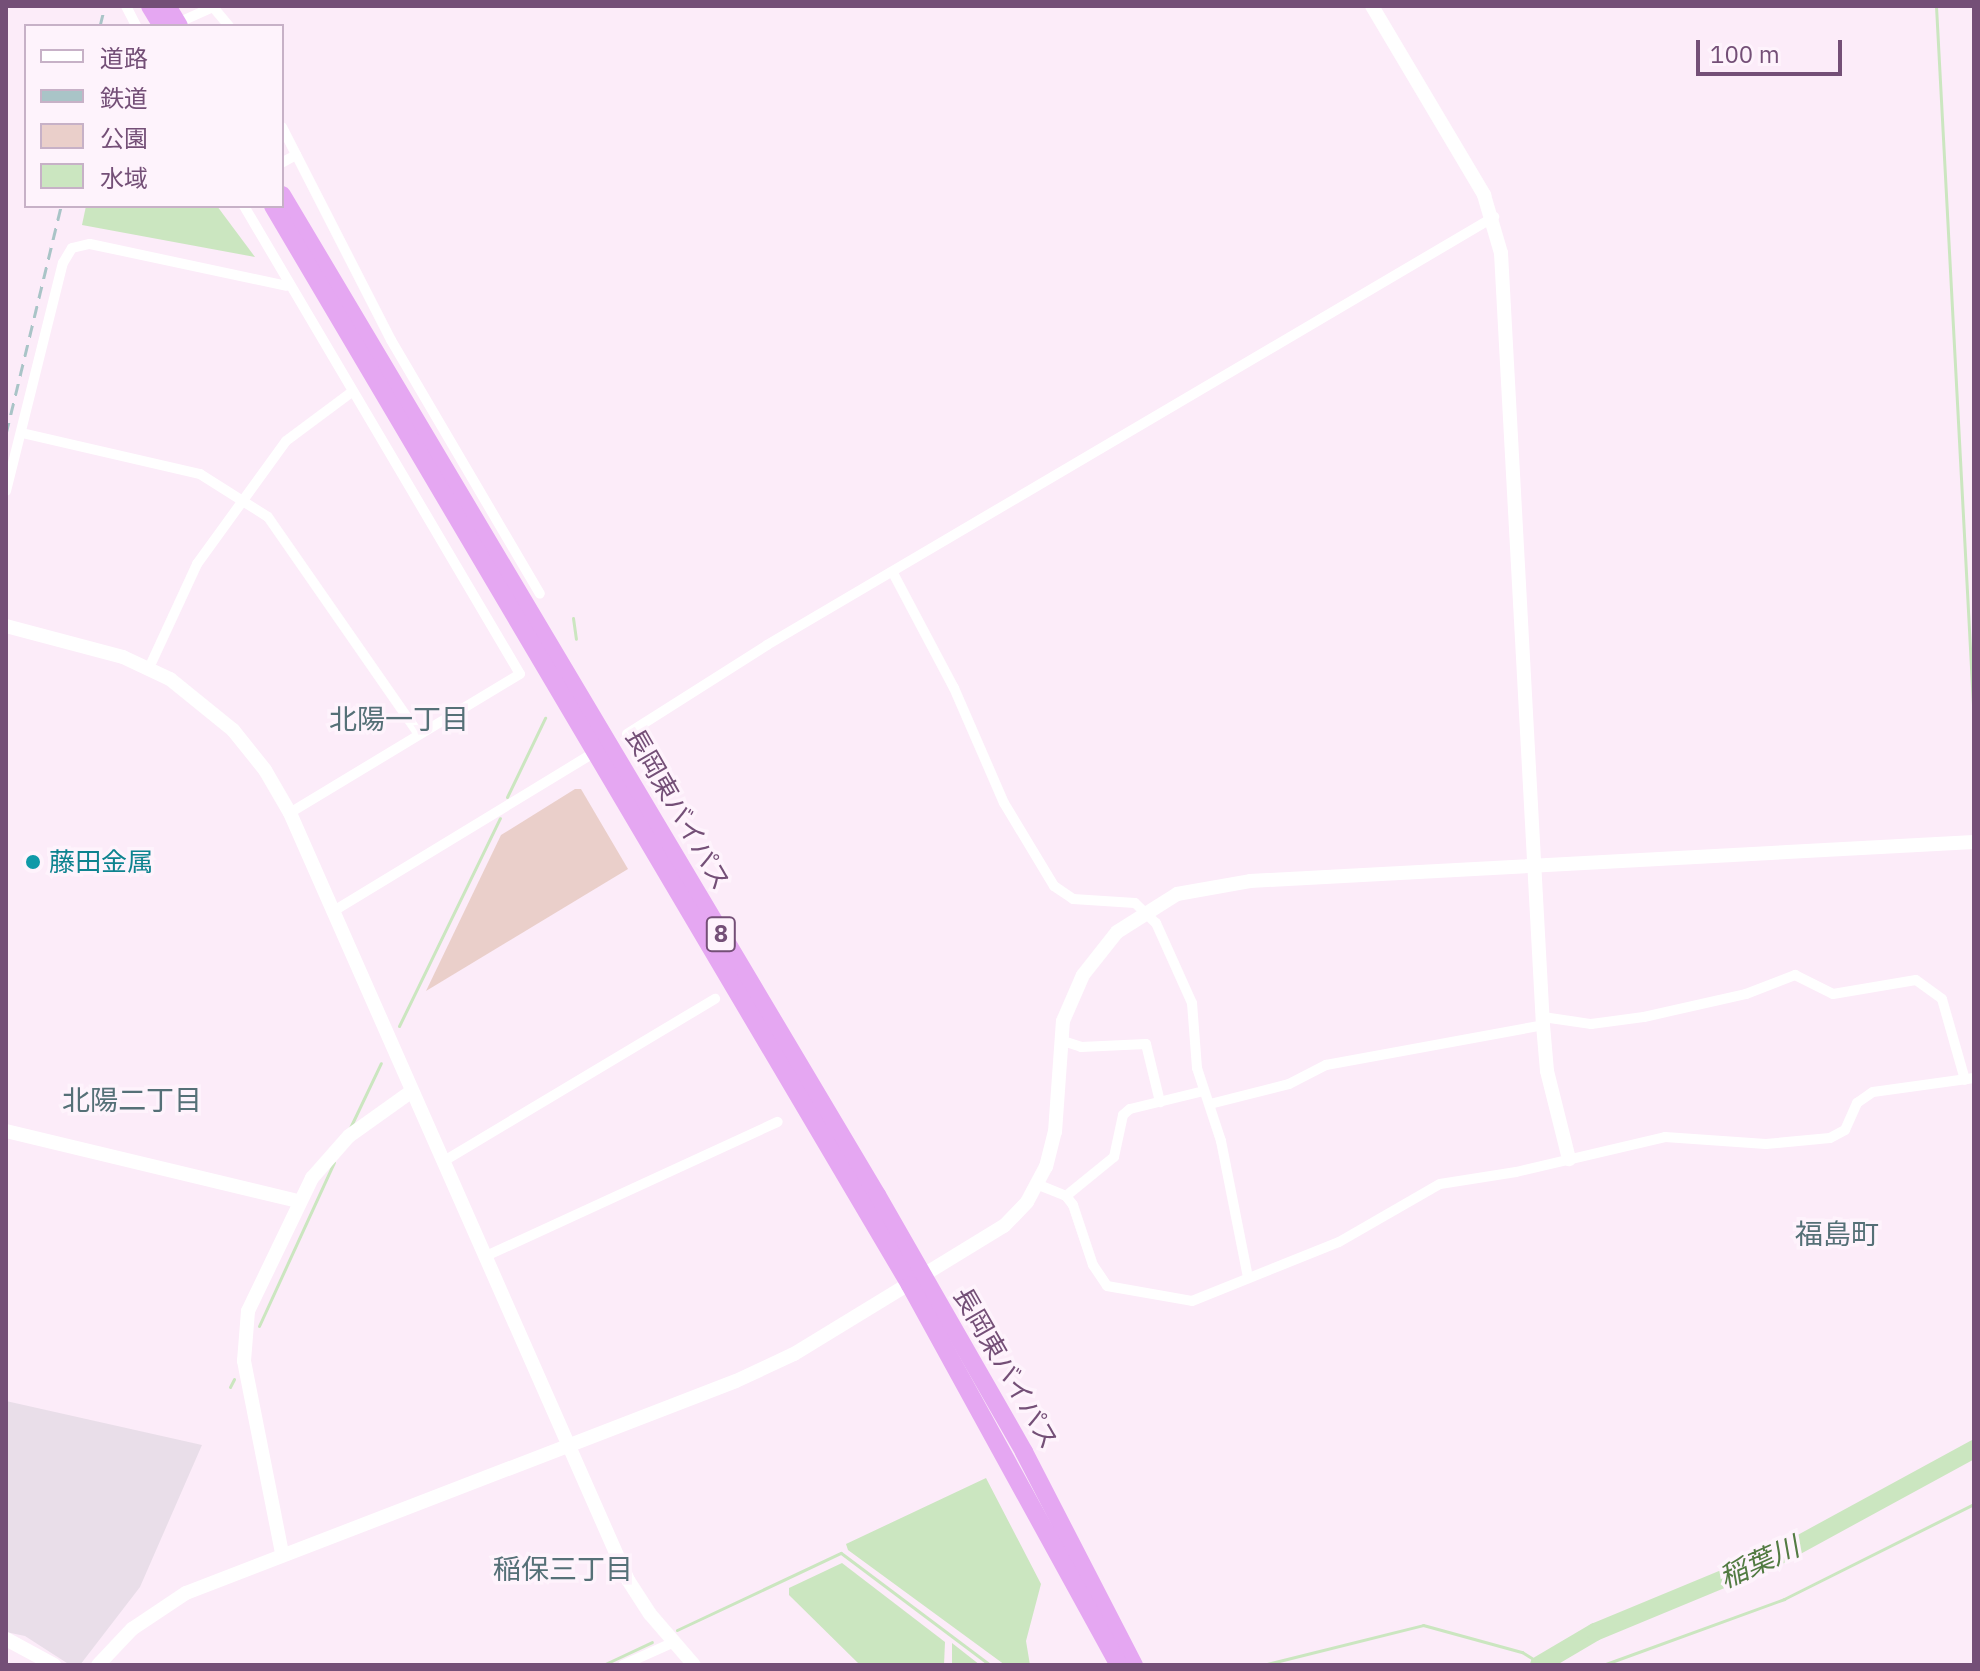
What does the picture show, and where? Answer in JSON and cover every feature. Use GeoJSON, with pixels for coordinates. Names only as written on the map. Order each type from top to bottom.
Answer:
{"type":"FeatureCollection","features":[{"type":"Feature","properties":{"kind":"highway"},"geometry":{"type":"LineString","coordinates":[[150,6],[161,24]]}},
{"type":"Feature","properties":{"kind":"highway"},"geometry":{"type":"LineString","coordinates":[[167,6],[178,24]]}},
{"type":"Feature","properties":{"kind":"highway","name":"長岡東バイパス"},"geometry":{"type":"LineString","coordinates":[[284,203],[288,218],[916,1280],[1024,1452],[1134,1665]]}},
{"type":"Feature","properties":{"kind":"highway","name":"長岡東バイパス"},"geometry":{"type":"LineString","coordinates":[[276,208],[288,218]]}},
{"type":"Feature","properties":{"kind":"highway","name":"長岡東バイパス"},"geometry":{"type":"LineString","coordinates":[[916,1280],[1119,1665]]}},
{"type":"Feature","properties":{"kind":"street"},"geometry":{"type":"LineString","coordinates":[[126,6],[135,24]]}},
{"type":"Feature","properties":{"kind":"street"},"geometry":{"type":"LineString","coordinates":[[1372,6],[1494,217],[1506,304],[1543,1021],[1547,1071],[1569,1159]]}},
{"type":"Feature","properties":{"kind":"street"},"geometry":{"type":"LineString","coordinates":[[175,24],[213,7],[227,24]]}},
{"type":"Feature","properties":{"kind":"street"},"geometry":{"type":"LineString","coordinates":[[284,131],[391,340],[540,594]]}},
{"type":"Feature","properties":{"kind":"street"},"geometry":{"type":"LineString","coordinates":[[284,161],[296,155]]}},
{"type":"Feature","properties":{"kind":"street"},"geometry":{"type":"LineString","coordinates":[[245,208],[288,275],[287,286],[520,674],[290,813]]}},
{"type":"Feature","properties":{"kind":"street"},"geometry":{"type":"LineString","coordinates":[[627,734],[1494,217]]}},
{"type":"Feature","properties":{"kind":"street"},"geometry":{"type":"LineString","coordinates":[[6,491],[63,263],[72,248],[90,244],[287,286]]}},
{"type":"Feature","properties":{"kind":"street"},"geometry":{"type":"LineString","coordinates":[[149,668],[197,564],[244,499],[296,431],[352,392]]}},
{"type":"Feature","properties":{"kind":"street"},"geometry":{"type":"LineString","coordinates":[[22,433],[200,474],[244,499],[288,539],[419,734]]}},
{"type":"Feature","properties":{"kind":"street"},"geometry":{"type":"LineString","coordinates":[[893,573],[954,688],[1004,803],[1054,886],[1073,899],[1126,900],[1145,910],[1192,1003],[1204,1091],[1210,1104],[1248,1277]]}},
{"type":"Feature","properties":{"kind":"street"},"geometry":{"type":"LineString","coordinates":[[6,626],[149,668],[195,695],[233,730],[290,813],[628,1580],[672,1643],[694,1665]]}},
{"type":"Feature","properties":{"kind":"street"},"geometry":{"type":"LineString","coordinates":[[332,912],[589,756]]}},
{"type":"Feature","properties":{"kind":"street"},"geometry":{"type":"LineString","coordinates":[[98,1665],[132,1629],[167,1604],[282,1553],[748,1376],[1004,1226],[1039,1185],[1055,1132],[1060,1040],[1083,975],[1105,944],[1145,910],[1177,894],[1219,883],[1974,842]]}},
{"type":"Feature","properties":{"kind":"street"},"geometry":{"type":"LineString","coordinates":[[1039,1185],[1066,1196],[1107,1286],[1192,1301],[1348,1238],[1440,1184],[1665,1137],[1766,1144],[1830,1138],[1845,1130],[1857,1103],[1873,1092],[1970,1079],[1942,999],[1916,980],[1833,994],[1795,975],[1746,994],[1644,1017],[1591,1024],[1543,1021],[1326,1065],[1289,1084],[1210,1104]]}},
{"type":"Feature","properties":{"kind":"street"},"geometry":{"type":"LineString","coordinates":[[444,1161],[715,999]]}},
{"type":"Feature","properties":{"kind":"street"},"geometry":{"type":"LineString","coordinates":[[1060,1040],[1081,1047],[1146,1044],[1160,1102]]}},
{"type":"Feature","properties":{"kind":"street"},"geometry":{"type":"LineString","coordinates":[[282,1553],[250,1400],[244,1335],[256,1289],[297,1201],[349,1136],[412,1091]]}},
{"type":"Feature","properties":{"kind":"street"},"geometry":{"type":"LineString","coordinates":[[1066,1196],[1114,1157],[1123,1115],[1204,1091]]}},
{"type":"Feature","properties":{"kind":"street"},"geometry":{"type":"LineString","coordinates":[[486,1256],[778,1122]]}},
{"type":"Feature","properties":{"kind":"street"},"geometry":{"type":"LineString","coordinates":[[6,1131],[297,1201]]}},
{"type":"Feature","properties":{"kind":"street"},"geometry":{"type":"LineString","coordinates":[[6,1639],[54,1665]]}},
{"type":"Feature","properties":{"kind":"street"},"geometry":{"type":"LineString","coordinates":[[623,1665],[672,1643]]}},
{"type":"Feature","properties":{"kind":"shaded area"},"geometry":{"type":"Polygon","coordinates":[[[6,1401],[202,1445],[140,1587],[80,1665],[70,1665],[25,1636],[6,1632],[6,1401]]]}},
{"type":"Feature","properties":{"kind":"green space"},"geometry":{"type":"Polygon","coordinates":[[[575,789],[581,789],[628,869],[426,991],[501,835],[575,789]]]}},
{"type":"Feature","properties":{"kind":"water"},"geometry":{"type":"Polygon","coordinates":[[[86,208],[218,208],[255,257],[82,225],[86,208]]]}},
{"type":"Feature","properties":{"kind":"water"},"geometry":{"type":"Polygon","coordinates":[[[986,1478],[1041,1584],[1026,1641],[1030,1665],[1005,1665],[848,1550],[846,1544],[986,1478]]]}},
{"type":"Feature","properties":{"kind":"water"},"geometry":{"type":"Polygon","coordinates":[[[842,1563],[945,1642],[944,1665],[860,1665],[789,1595],[789,1588],[842,1563]]]}},
{"type":"Feature","properties":{"kind":"water"},"geometry":{"type":"Polygon","coordinates":[[[952,1643],[980,1665],[952,1665],[952,1643]]]}},
{"type":"Feature","properties":{"kind":"waterway"},"geometry":{"type":"LineString","coordinates":[[1936,6],[1974,725]]}},
{"type":"Feature","properties":{"kind":"waterway"},"geometry":{"type":"LineString","coordinates":[[573,618],[576,639]]}},
{"type":"Feature","properties":{"kind":"waterway"},"geometry":{"type":"LineString","coordinates":[[507,797],[545,718]]}},
{"type":"Feature","properties":{"kind":"waterway"},"geometry":{"type":"LineString","coordinates":[[399,1026],[500,818]]}},
{"type":"Feature","properties":{"kind":"waterway"},"geometry":{"type":"LineString","coordinates":[[349,1130],[381,1063]]}},
{"type":"Feature","properties":{"kind":"waterway"},"geometry":{"type":"LineString","coordinates":[[259,1326],[334,1162]]}},
{"type":"Feature","properties":{"kind":"waterway"},"geometry":{"type":"LineString","coordinates":[[230,1387],[234,1379]]}},
{"type":"Feature","properties":{"kind":"waterway","name":"稲葉川"},"geometry":{"type":"LineString","coordinates":[[1539,1665],[1595,1632],[1776,1557],[1974,1449]]}},
{"type":"Feature","properties":{"kind":"waterway"},"geometry":{"type":"LineString","coordinates":[[1603,1665],[1784,1599],[1974,1504]]}},
{"type":"Feature","properties":{"kind":"waterway"},"geometry":{"type":"LineString","coordinates":[[677,1630],[841,1553],[990,1665]]}},
{"type":"Feature","properties":{"kind":"waterway"},"geometry":{"type":"LineString","coordinates":[[1263,1665],[1423,1625],[1522,1652],[1543,1665]]}},
{"type":"Feature","properties":{"kind":"waterway"},"geometry":{"type":"LineString","coordinates":[[603,1665],[652,1642]]}},
{"type":"Feature","properties":{"kind":"railway"},"geometry":{"type":"LineString","coordinates":[[100,24],[105,6]]}},
{"type":"Feature","properties":{"kind":"railway"},"geometry":{"type":"LineString","coordinates":[[6,434],[61,208]]}},
{"type":"Feature","properties":{"kind":"place","name":"藤田金属"},"geometry":{"type":"Point","coordinates":[33,862]}},
{"type":"Feature","properties":{"kind":"district","name":"北陽一丁目"},"geometry":{"type":"Point","coordinates":[399,719]}},
{"type":"Feature","properties":{"kind":"district","name":"北陽二丁目"},"geometry":{"type":"Point","coordinates":[132,1100]}},
{"type":"Feature","properties":{"kind":"district","name":"福島町"},"geometry":{"type":"Point","coordinates":[1837,1234]}},
{"type":"Feature","properties":{"kind":"district","name":"稲保三丁目"},"geometry":{"type":"Point","coordinates":[563,1569]}}]}
